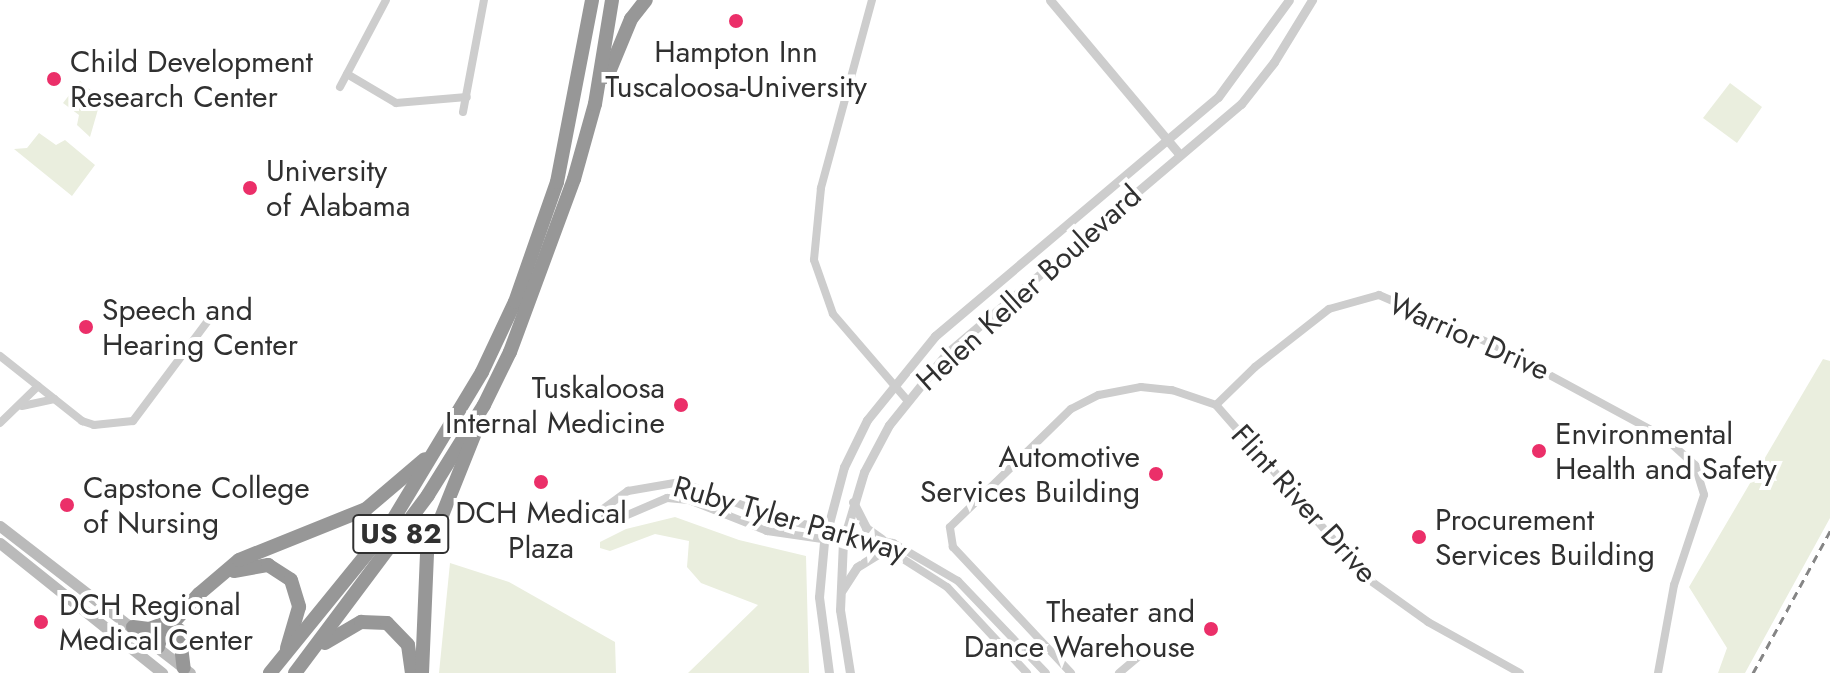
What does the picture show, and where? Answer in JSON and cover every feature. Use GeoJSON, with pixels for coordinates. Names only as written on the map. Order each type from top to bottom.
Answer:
{"type":"FeatureCollection","features":[{"type":"Feature","properties":{"kind":"highway","name":"US 82"},"geometry":{"type":"LineString","coordinates":[[270,673],[388,528],[445,439],[482,372],[538,241],[575,103],[592,0]]}},
{"type":"Feature","properties":{"kind":"highway","name":"US 82"},"geometry":{"type":"LineString","coordinates":[[295,673],[411,520],[484,405],[533,298],[595,104],[612,0]]}},
{"type":"Feature","properties":{"kind":"highway"},"geometry":{"type":"LineString","coordinates":[[595,104],[626,28],[646,0]]}},
{"type":"Feature","properties":{"kind":"highway"},"geometry":{"type":"LineString","coordinates":[[422,673],[425,580],[433,528],[484,405]]}},
{"type":"Feature","properties":{"kind":"highway"},"geometry":{"type":"LineString","coordinates":[[158,647],[239,560],[366,509],[445,439]]}},
{"type":"Feature","properties":{"kind":"highway"},"geometry":{"type":"LineString","coordinates":[[133,627],[149,629],[178,624],[234,570],[268,565],[291,580],[299,600],[282,658]]}},
{"type":"Feature","properties":{"kind":"highway"},"geometry":{"type":"LineString","coordinates":[[309,656],[354,625],[381,621],[405,639],[412,673]]}},
{"type":"Feature","properties":{"kind":"highway"},"geometry":{"type":"LineString","coordinates":[[178,624],[187,671]]}},
{"type":"Feature","properties":{"kind":"main road"},"geometry":{"type":"LineString","coordinates":[[0,526],[187,671]]}},
{"type":"Feature","properties":{"kind":"main road"},"geometry":{"type":"LineString","coordinates":[[0,543],[162,673]]}},
{"type":"Feature","properties":{"kind":"street"},"geometry":{"type":"LineString","coordinates":[[340,87],[386,0]]}},
{"type":"Feature","properties":{"kind":"street"},"geometry":{"type":"LineString","coordinates":[[463,112],[484,0]]}},
{"type":"Feature","properties":{"kind":"street"},"geometry":{"type":"LineString","coordinates":[[872,0],[821,188],[813,250],[833,314],[906,399]]}},
{"type":"Feature","properties":{"kind":"street"},"geometry":{"type":"LineString","coordinates":[[1050,0],[1180,155]]}},
{"type":"Feature","properties":{"kind":"street","name":"Helen Keller Boulevard"},"geometry":{"type":"LineString","coordinates":[[829,673],[819,597],[827,525],[844,467],[892,384],[935,336],[1168,140],[1238,75],[1289,0]]}},
{"type":"Feature","properties":{"kind":"street","name":"Helen Keller Boulevard"},"geometry":{"type":"LineString","coordinates":[[850,673],[840,593],[843,542],[853,502],[875,451],[906,399],[946,354],[1250,92],[1312,0]]}},
{"type":"Feature","properties":{"kind":"street"},"geometry":{"type":"LineString","coordinates":[[347,74],[396,103],[467,97]]}},
{"type":"Feature","properties":{"kind":"street","name":"Warrior Drive"},"geometry":{"type":"LineString","coordinates":[[1216,405],[1322,314],[1348,300],[1379,295],[1427,312],[1507,351],[1664,437],[1695,465],[1704,495],[1674,585],[1658,673]]}},
{"type":"Feature","properties":{"kind":"street"},"geometry":{"type":"LineString","coordinates":[[0,356],[54,399],[94,425],[133,421],[216,310]]}},
{"type":"Feature","properties":{"kind":"street"},"geometry":{"type":"LineString","coordinates":[[0,429],[38,386]]}},
{"type":"Feature","properties":{"kind":"street"},"geometry":{"type":"LineString","coordinates":[[1071,673],[953,547],[950,527],[1054,422],[1099,395],[1162,388],[1216,405]]}},
{"type":"Feature","properties":{"kind":"street"},"geometry":{"type":"LineString","coordinates":[[22,406],[54,399]]}},
{"type":"Feature","properties":{"kind":"street","name":"Flint River Drive"},"geometry":{"type":"LineString","coordinates":[[1216,405],[1368,579],[1428,622],[1520,673]]}},
{"type":"Feature","properties":{"kind":"street","name":"Ruby Tyler Parkway"},"geometry":{"type":"LineString","coordinates":[[1027,673],[947,587],[883,551],[767,531],[695,503],[667,498],[618,519],[606,519],[603,509],[619,496],[650,484],[680,482],[771,516],[827,525],[882,539],[923,557],[958,581],[1046,673]]}},
{"type":"Feature","properties":{"kind":"street"},"geometry":{"type":"LineString","coordinates":[[695,503],[701,489]]}},
{"type":"Feature","properties":{"kind":"street"},"geometry":{"type":"LineString","coordinates":[[853,502],[866,528],[882,539]]}},
{"type":"Feature","properties":{"kind":"street"},"geometry":{"type":"LineString","coordinates":[[767,531],[771,516]]}},
{"type":"Feature","properties":{"kind":"street"},"geometry":{"type":"LineString","coordinates":[[840,593],[857,567],[883,551]]}},
{"type":"Feature","properties":{"kind":"street"},"geometry":{"type":"LineString","coordinates":[[1119,673],[1138,657]]}},
{"type":"Feature","properties":{"kind":"green space"},"geometry":{"type":"Polygon","coordinates":[[[80,81],[101,99],[90,137],[77,125],[79,115],[63,103],[80,81]]]}},
{"type":"Feature","properties":{"kind":"green space"},"geometry":{"type":"Polygon","coordinates":[[[1730,83],[1762,107],[1737,143],[1703,118],[1730,83]]]}},
{"type":"Feature","properties":{"kind":"green space"},"geometry":{"type":"Polygon","coordinates":[[[39,133],[56,145],[65,140],[95,165],[72,196],[14,149],[27,148],[39,133]]]}},
{"type":"Feature","properties":{"kind":"green space"},"geometry":{"type":"Polygon","coordinates":[[[1823,359],[1830,361],[1830,518],[1745,673],[1718,673],[1727,648],[1689,587],[1823,359]]]}},
{"type":"Feature","properties":{"kind":"green space"},"geometry":{"type":"Polygon","coordinates":[[[675,517],[739,540],[806,556],[809,673],[688,673],[758,605],[701,583],[687,567],[689,541],[655,534],[610,551],[600,548],[600,542],[626,529],[675,517]]]}},
{"type":"Feature","properties":{"kind":"green space"},"geometry":{"type":"Polygon","coordinates":[[[450,563],[509,582],[615,642],[616,673],[439,673],[450,563]]]}},
{"type":"Feature","properties":{"kind":"railway"},"geometry":{"type":"LineString","coordinates":[[1753,673],[1830,531]]}},
{"type":"Feature","properties":{"kind":"place","name":"Hampton Inn Tuscaloosa-University"},"geometry":{"type":"Point","coordinates":[736,21]}},
{"type":"Feature","properties":{"kind":"place","name":"Child Development Research Center"},"geometry":{"type":"Point","coordinates":[54,79]}},
{"type":"Feature","properties":{"kind":"place","name":"University of Alabama"},"geometry":{"type":"Point","coordinates":[250,188]}},
{"type":"Feature","properties":{"kind":"place","name":"Speech and Hearing Center"},"geometry":{"type":"Point","coordinates":[86,327]}},
{"type":"Feature","properties":{"kind":"place","name":"Tuskaloosa Internal Medicine"},"geometry":{"type":"Point","coordinates":[681,405]}},
{"type":"Feature","properties":{"kind":"place","name":"Environmental Health and Safety"},"geometry":{"type":"Point","coordinates":[1539,451]}},
{"type":"Feature","properties":{"kind":"place","name":"Automotive Services Building"},"geometry":{"type":"Point","coordinates":[1156,474]}},
{"type":"Feature","properties":{"kind":"place","name":"DCH Medical Plaza"},"geometry":{"type":"Point","coordinates":[541,482]}},
{"type":"Feature","properties":{"kind":"place","name":"Capstone College of Nursing"},"geometry":{"type":"Point","coordinates":[67,505]}},
{"type":"Feature","properties":{"kind":"place","name":"Procurement Services Building"},"geometry":{"type":"Point","coordinates":[1419,537]}},
{"type":"Feature","properties":{"kind":"place","name":"DCH Regional Medical Center"},"geometry":{"type":"Point","coordinates":[41,622]}},
{"type":"Feature","properties":{"kind":"place","name":"Theater and Dance Warehouse"},"geometry":{"type":"Point","coordinates":[1211,629]}}]}
